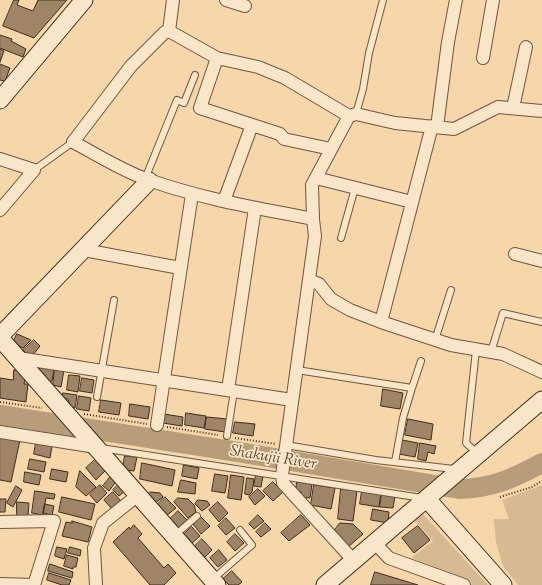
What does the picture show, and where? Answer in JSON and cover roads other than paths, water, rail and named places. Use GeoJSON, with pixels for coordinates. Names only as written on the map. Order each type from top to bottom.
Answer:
{"type":"FeatureCollection","features":[{"type":"Feature","properties":{"kind":"street"},"geometry":{"type":"LineString","coordinates":[[0,100],[84,0]]}},
{"type":"Feature","properties":{"kind":"street"},"geometry":{"type":"LineString","coordinates":[[226,0],[245,6]]}},
{"type":"Feature","properties":{"kind":"street"},"geometry":{"type":"LineString","coordinates":[[381,322],[412,202],[434,127],[456,0]]}},
{"type":"Feature","properties":{"kind":"street"},"geometry":{"type":"LineString","coordinates":[[483,58],[493,0]]}},
{"type":"Feature","properties":{"kind":"street"},"geometry":{"type":"LineString","coordinates":[[169,2],[169,31]]}},
{"type":"Feature","properties":{"kind":"street"},"geometry":{"type":"LineString","coordinates":[[169,31],[217,58],[258,67],[285,78],[352,115],[454,129],[498,107],[542,111]]}},
{"type":"Feature","properties":{"kind":"street"},"geometry":{"type":"LineString","coordinates":[[169,31],[165,32],[131,66],[73,142],[125,171],[147,180],[192,194],[312,219]]}},
{"type":"Feature","properties":{"kind":"street"},"geometry":{"type":"LineString","coordinates":[[513,108],[526,46]]}},
{"type":"Feature","properties":{"kind":"street"},"geometry":{"type":"LineString","coordinates":[[217,58],[200,108],[280,134],[284,139],[331,149]]}},
{"type":"Feature","properties":{"kind":"street"},"geometry":{"type":"LineString","coordinates":[[352,115],[331,149],[312,185],[312,219],[315,236],[282,475],[283,483],[354,561]]}},
{"type":"Feature","properties":{"kind":"street"},"geometry":{"type":"LineString","coordinates":[[224,201],[252,125]]}},
{"type":"Feature","properties":{"kind":"street"},"geometry":{"type":"LineString","coordinates":[[0,160],[34,170],[0,210]]}},
{"type":"Feature","properties":{"kind":"street"},"geometry":{"type":"LineString","coordinates":[[316,178],[412,202]]}},
{"type":"Feature","properties":{"kind":"street"},"geometry":{"type":"LineString","coordinates":[[147,180],[84,250],[0,337],[215,582]]}},
{"type":"Feature","properties":{"kind":"street"},"geometry":{"type":"LineString","coordinates":[[157,425],[192,194]]}},
{"type":"Feature","properties":{"kind":"street"},"geometry":{"type":"LineString","coordinates":[[231,390],[255,208]]}},
{"type":"Feature","properties":{"kind":"street"},"geometry":{"type":"LineString","coordinates":[[84,250],[180,268]]}},
{"type":"Feature","properties":{"kind":"street"},"geometry":{"type":"LineString","coordinates":[[515,254],[542,260]]}},
{"type":"Feature","properties":{"kind":"street"},"geometry":{"type":"LineString","coordinates":[[309,280],[318,284],[331,299],[350,310],[435,340],[476,350],[503,354],[542,372]]}},
{"type":"Feature","properties":{"kind":"street"},"geometry":{"type":"LineString","coordinates":[[18,358],[292,400]]}},
{"type":"Feature","properties":{"kind":"street"},"geometry":{"type":"LineString","coordinates":[[325,585],[542,400]]}},
{"type":"Feature","properties":{"kind":"street"},"geometry":{"type":"LineString","coordinates":[[0,432],[96,447]]}},
{"type":"Feature","properties":{"kind":"street"},"geometry":{"type":"LineString","coordinates":[[96,585],[94,548],[103,523],[138,495]]}},
{"type":"Feature","properties":{"kind":"street"},"geometry":{"type":"LineString","coordinates":[[429,497],[503,585]]}},
{"type":"Feature","properties":{"kind":"street"},"geometry":{"type":"LineString","coordinates":[[0,522],[54,521],[34,585],[0,584]]}},
{"type":"Feature","properties":{"kind":"street"},"geometry":{"type":"LineString","coordinates":[[375,543],[389,558],[464,585]]}},
{"type":"Feature","properties":{"kind":"lane"},"geometry":{"type":"LineString","coordinates":[[352,115],[363,89],[369,53],[383,0]]}},
{"type":"Feature","properties":{"kind":"lane"},"geometry":{"type":"LineString","coordinates":[[147,180],[177,100],[184,103],[195,75]]}},
{"type":"Feature","properties":{"kind":"lane"},"geometry":{"type":"LineString","coordinates":[[34,170],[73,142]]}},
{"type":"Feature","properties":{"kind":"lane"},"geometry":{"type":"LineString","coordinates":[[342,238],[355,188]]}},
{"type":"Feature","properties":{"kind":"lane"},"geometry":{"type":"LineString","coordinates":[[435,340],[451,290]]}},
{"type":"Feature","properties":{"kind":"lane"},"geometry":{"type":"LineString","coordinates":[[97,397],[114,300]]}},
{"type":"Feature","properties":{"kind":"lane"},"geometry":{"type":"LineString","coordinates":[[491,352],[503,313],[542,322]]}},
{"type":"Feature","properties":{"kind":"lane"},"geometry":{"type":"LineString","coordinates":[[476,350],[466,443],[479,455]]}},
{"type":"Feature","properties":{"kind":"lane"},"geometry":{"type":"LineString","coordinates":[[395,462],[403,418],[421,361]]}},
{"type":"Feature","properties":{"kind":"lane"},"geometry":{"type":"LineString","coordinates":[[297,370],[412,388]]}},
{"type":"Feature","properties":{"kind":"lane"},"geometry":{"type":"LineString","coordinates":[[227,436],[231,390]]}},
{"type":"Feature","properties":{"kind":"lane"},"geometry":{"type":"LineString","coordinates":[[286,445],[460,471]]}},
{"type":"Feature","properties":{"kind":"lane"},"geometry":{"type":"LineString","coordinates":[[96,447],[429,497]]}},
{"type":"Feature","properties":{"kind":"lane"},"geometry":{"type":"LineString","coordinates":[[174,536],[197,516]]}},
{"type":"Feature","properties":{"kind":"lane"},"geometry":{"type":"LineString","coordinates":[[215,582],[252,545],[240,530]]}},
{"type":"Feature","properties":{"kind":"waterway","name":"Shakujii River"},"geometry":{"type":"LineString","coordinates":[[0,415],[232,451],[459,489],[482,487],[502,482],[542,463]]}}]}
